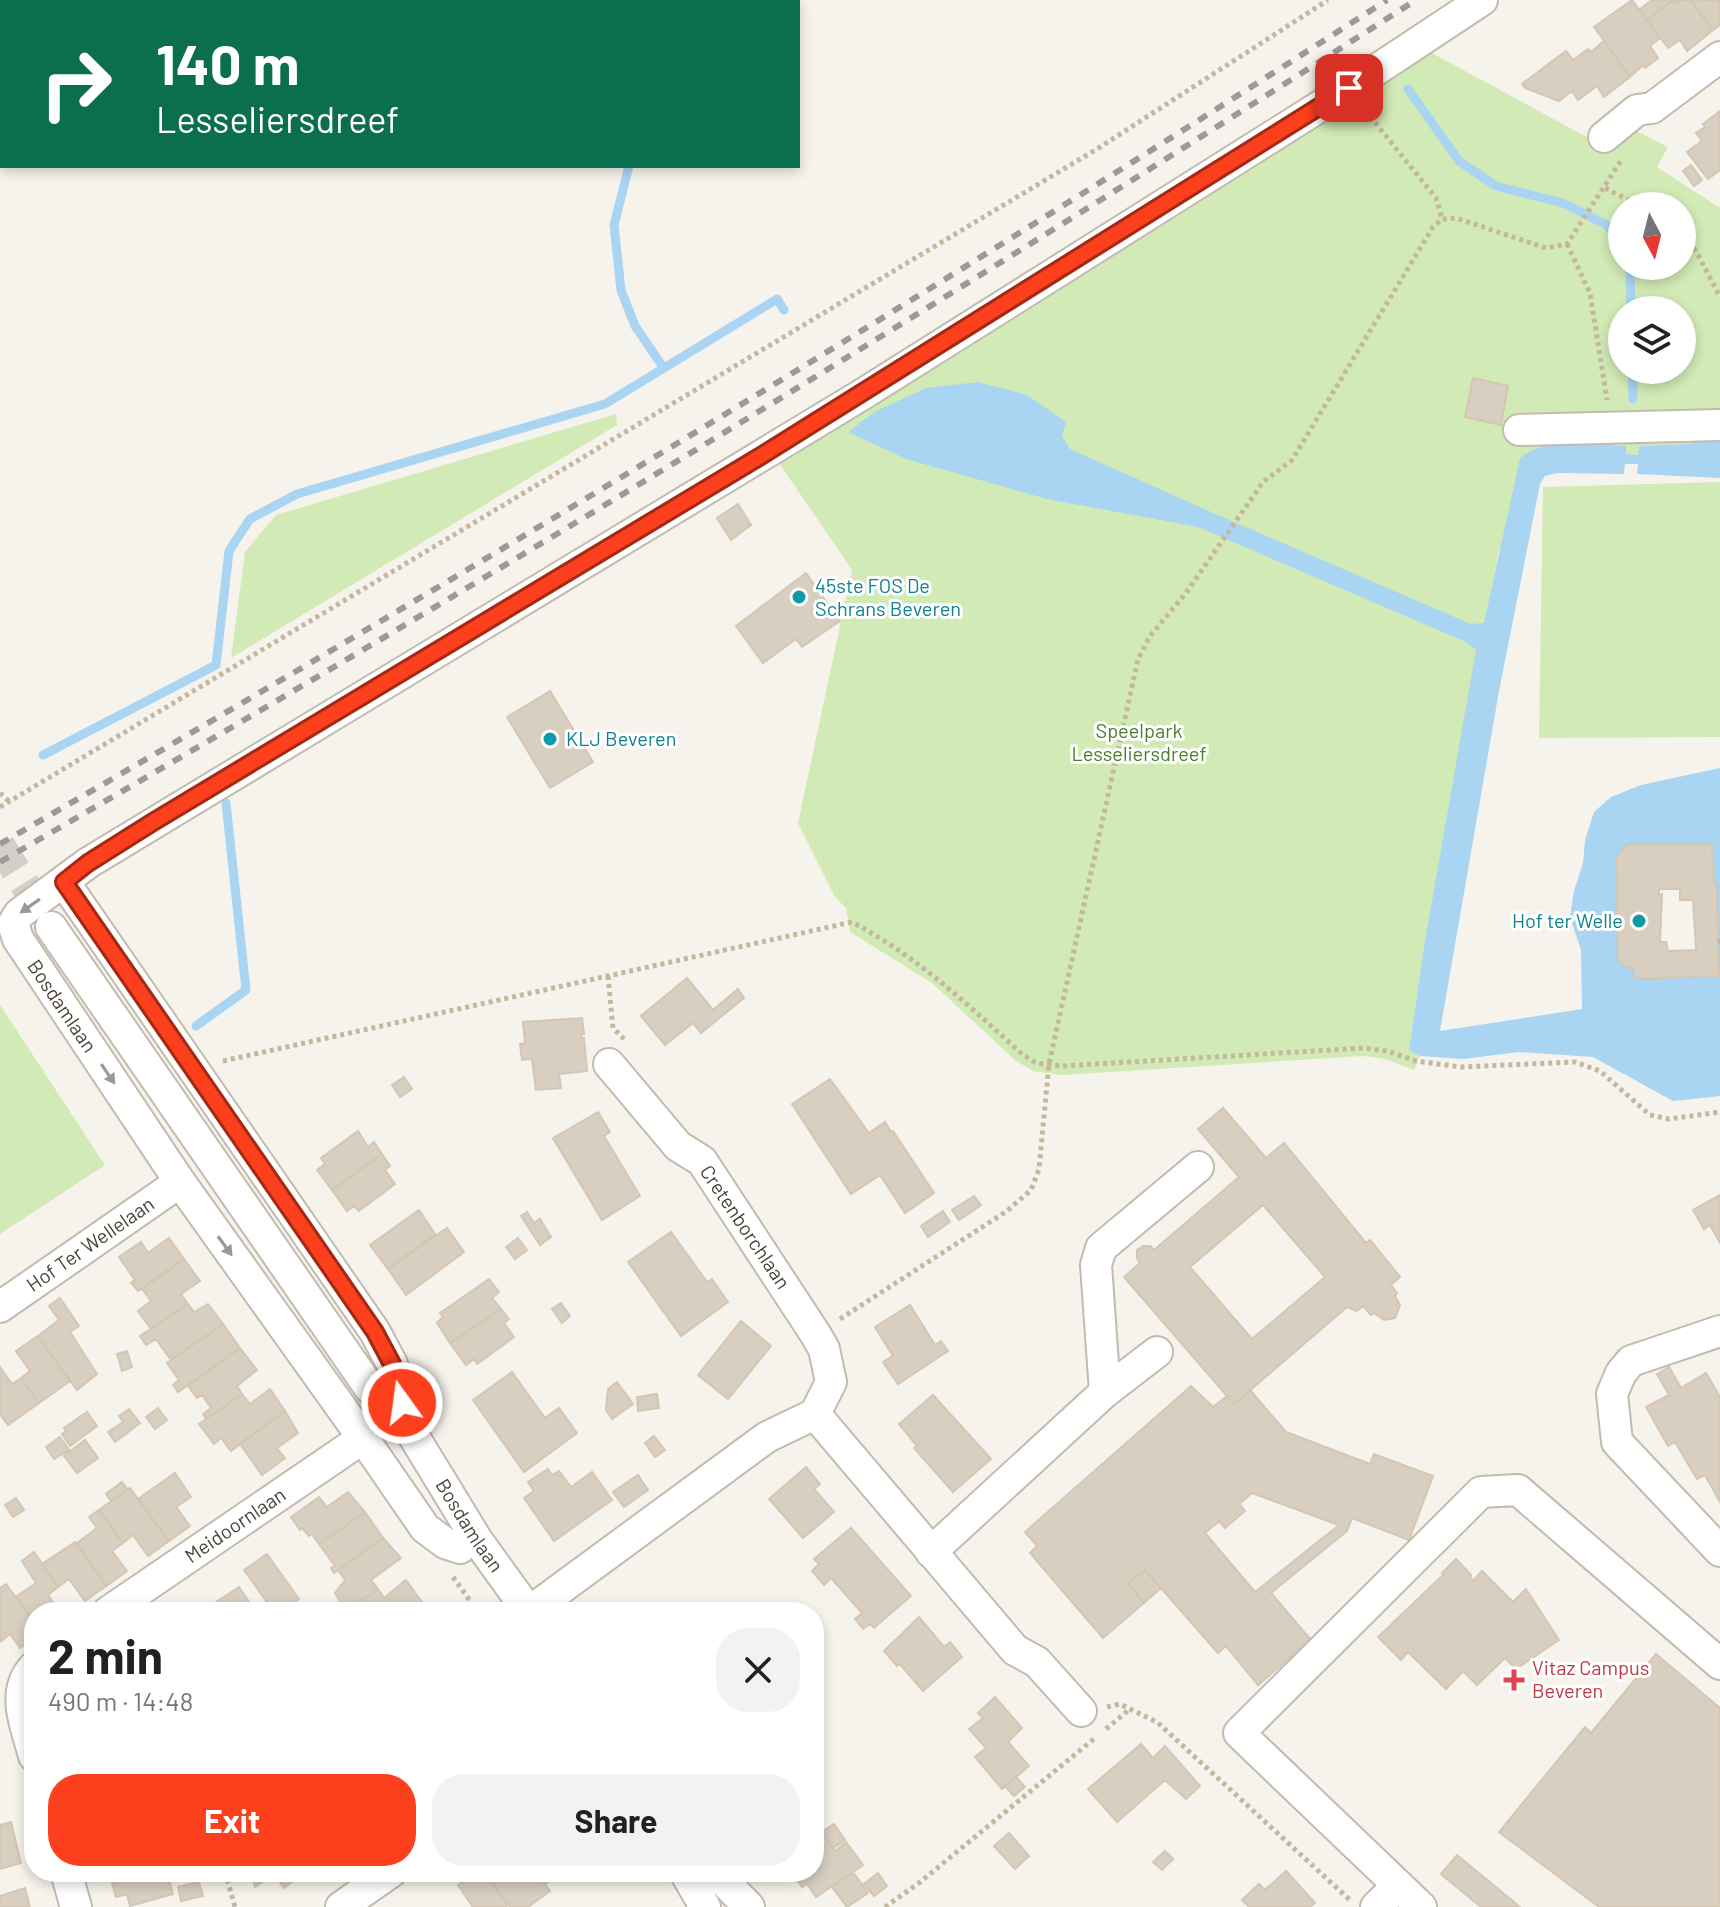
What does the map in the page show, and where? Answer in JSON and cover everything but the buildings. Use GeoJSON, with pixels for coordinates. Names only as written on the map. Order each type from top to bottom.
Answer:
{"type":"FeatureCollection","features":[{"type":"Feature","properties":{"kind":"street"},"geometry":{"type":"LineString","coordinates":[[64,882],[153,822],[764,454],[1349,88],[1482,0]]}},
{"type":"Feature","properties":{"kind":"street"},"geometry":{"type":"LineString","coordinates":[[1604,137],[1637,110],[1652,108],[1720,57]]}},
{"type":"Feature","properties":{"kind":"street"},"geometry":{"type":"LineString","coordinates":[[1519,430],[1720,425]]}},
{"type":"Feature","properties":{"kind":"street","name":"Bosdamlaan"},"geometry":{"type":"LineString","coordinates":[[413,1435],[392,1364],[375,1332],[64,882],[19,914],[13,924],[18,939],[180,1182],[425,1528],[445,1543],[460,1548]]}},
{"type":"Feature","properties":{"kind":"street","name":"Bosdamlaan"},"geometry":{"type":"LineString","coordinates":[[51,927],[369,1387],[413,1435],[477,1540],[522,1602]]}},
{"type":"Feature","properties":{"kind":"street","name":"Cretenborchlaan"},"geometry":{"type":"LineString","coordinates":[[620,1055],[678,1146],[702,1161],[824,1349],[831,1382],[815,1414]]}},
{"type":"Feature","properties":{"kind":"street"},"geometry":{"type":"LineString","coordinates":[[1105,1392],[1096,1265],[1101,1248],[1198,1167]]}},
{"type":"Feature","properties":{"kind":"street","name":"Hof Ter Wellelaan"},"geometry":{"type":"LineString","coordinates":[[0,1307],[180,1182]]}},
{"type":"Feature","properties":{"kind":"street"},"geometry":{"type":"LineString","coordinates":[[1720,1331],[1631,1361],[1621,1373],[1612,1394],[1617,1442],[1720,1551]]}},
{"type":"Feature","properties":{"kind":"street"},"geometry":{"type":"LineString","coordinates":[[931,1552],[1105,1392],[1157,1352]]}},
{"type":"Feature","properties":{"kind":"street","name":"Bosdamlaan"},"geometry":{"type":"LineString","coordinates":[[369,1387],[393,1443],[498,1602]]}},
{"type":"Feature","properties":{"kind":"street"},"geometry":{"type":"LineString","coordinates":[[543,1602],[767,1437],[815,1414],[1015,1650],[1037,1662],[1081,1711]]}},
{"type":"Feature","properties":{"kind":"street","name":"Meidoornlaan"},"geometry":{"type":"LineString","coordinates":[[123,1602],[363,1438]]}},
{"type":"Feature","properties":{"kind":"street"},"geometry":{"type":"LineString","coordinates":[[1421,1907],[1386,1897],[1364,1851],[1239,1733],[1481,1492],[1518,1490],[1720,1664]]}},
{"type":"Feature","properties":{"kind":"street"},"geometry":{"type":"LineString","coordinates":[[24,1680],[21,1698],[24,1722]]}},
{"type":"Feature","properties":{"kind":"street"},"geometry":{"type":"LineString","coordinates":[[69,1882],[76,1907]]}},
{"type":"Feature","properties":{"kind":"street"},"geometry":{"type":"LineString","coordinates":[[341,1907],[377,1882]]}},
{"type":"Feature","properties":{"kind":"street"},"geometry":{"type":"LineString","coordinates":[[691,1882],[705,1907]]}},
{"type":"Feature","properties":{"kind":"street"},"geometry":{"type":"LineString","coordinates":[[724,1882],[744,1905]]}},
{"type":"Feature","properties":{"kind":"path"},"geometry":{"type":"LineString","coordinates":[[0,807],[1097,149],[1328,0]]}},
{"type":"Feature","properties":{"kind":"path"},"geometry":{"type":"LineString","coordinates":[[1349,88],[1436,198],[1442,219]]}},
{"type":"Feature","properties":{"kind":"path"},"geometry":{"type":"LineString","coordinates":[[1605,188],[1613,192]]}},
{"type":"Feature","properties":{"kind":"path"},"geometry":{"type":"LineString","coordinates":[[816,1335],[1007,1211],[1031,1190],[1039,1169],[1049,1064],[1138,659],[1150,636],[1217,551],[1263,482],[1292,460],[1433,227],[1442,219],[1456,218],[1546,248],[1567,244],[1600,197]]}},
{"type":"Feature","properties":{"kind":"path"},"geometry":{"type":"LineString","coordinates":[[1567,244],[1590,293],[1605,392],[1614,427]]}},
{"type":"Feature","properties":{"kind":"path"},"geometry":{"type":"LineString","coordinates":[[1696,251],[1720,297]]}},
{"type":"Feature","properties":{"kind":"path"},"geometry":{"type":"LineString","coordinates":[[0,793],[10,802]]}},
{"type":"Feature","properties":{"kind":"path"},"geometry":{"type":"LineString","coordinates":[[215,1063],[852,922],[937,977],[1036,1063],[1062,1066],[1364,1048],[1387,1051],[1416,1061],[1461,1067],[1575,1062],[1600,1071],[1650,1115],[1669,1119],[1720,1112]]}},
{"type":"Feature","properties":{"kind":"path"},"geometry":{"type":"LineString","coordinates":[[608,976],[613,1028],[620,1055]]}},
{"type":"Feature","properties":{"kind":"path"},"geometry":{"type":"LineString","coordinates":[[885,1907],[931,1874],[1130,1709],[1157,1722],[1357,1907]]}},
{"type":"Feature","properties":{"kind":"path"},"geometry":{"type":"LineString","coordinates":[[228,1882],[235,1907]]}},
{"type":"Feature","properties":{"kind":"green space","name":"Speelpark Lesseliersdreef"},"geometry":{"type":"Polygon","coordinates":[[[1430,52],[1607,148],[1634,130],[1668,147],[1657,167],[1695,192],[1608,192],[1608,280],[1696,280],[1696,192],[1720,208],[1720,434],[1689,444],[1640,446],[1639,455],[1626,454],[1626,446],[1551,444],[1499,551],[1424,946],[1409,1050],[1420,1056],[1414,1070],[1385,1059],[1363,1056],[1062,1075],[1033,1071],[1016,1061],[932,983],[850,932],[846,908],[835,897],[798,823],[852,570],[779,463],[1430,52]]]}},
{"type":"Feature","properties":{"kind":"green space"},"geometry":{"type":"Polygon","coordinates":[[[616,414],[617,425],[231,658],[245,552],[276,515],[616,414]]]}},
{"type":"Feature","properties":{"kind":"green space"},"geometry":{"type":"Polygon","coordinates":[[[1720,482],[1720,737],[1539,738],[1543,487],[1720,482]]]}},
{"type":"Feature","properties":{"kind":"green space"},"geometry":{"type":"Polygon","coordinates":[[[0,1005],[105,1165],[0,1234],[0,1005]]]}},
{"type":"Feature","properties":{"kind":"water"},"geometry":{"type":"Polygon","coordinates":[[[978,382],[1027,395],[1066,422],[1062,436],[1070,449],[1471,624],[1484,623],[1520,458],[1544,447],[1571,443],[1626,446],[1626,454],[1638,455],[1639,446],[1689,444],[1720,434],[1720,478],[1637,474],[1638,464],[1625,464],[1624,474],[1557,473],[1545,476],[1540,484],[1499,691],[1440,1031],[1582,1009],[1581,950],[1570,917],[1583,863],[1585,840],[1594,812],[1611,797],[1641,785],[1720,768],[1720,1096],[1673,1101],[1593,1057],[1519,1052],[1463,1059],[1420,1056],[1409,1050],[1476,650],[1466,642],[1198,527],[1047,499],[906,459],[848,432],[876,411],[926,388],[978,382]],[[1629,844],[1616,857],[1618,960],[1626,968],[1634,968],[1634,979],[1719,976],[1717,885],[1714,884],[1711,844],[1629,844]]]}},
{"type":"Feature","properties":{"kind":"waterway"},"geometry":{"type":"LineString","coordinates":[[1408,89],[1459,161],[1496,186],[1563,203],[1608,226]]}},
{"type":"Feature","properties":{"kind":"waterway"},"geometry":{"type":"LineString","coordinates":[[628,168],[614,225],[621,290],[635,326],[663,367]]}},
{"type":"Feature","properties":{"kind":"waterway"},"geometry":{"type":"LineString","coordinates":[[1630,280],[1631,296]]}},
{"type":"Feature","properties":{"kind":"waterway"},"geometry":{"type":"LineString","coordinates":[[43,755],[216,665],[229,551],[250,519],[297,494],[605,404],[777,299],[784,310]]}},
{"type":"Feature","properties":{"kind":"waterway"},"geometry":{"type":"LineString","coordinates":[[1632,384],[1633,399]]}},
{"type":"Feature","properties":{"kind":"waterway"},"geometry":{"type":"LineString","coordinates":[[196,1026],[246,990],[226,803]]}},
{"type":"Feature","properties":{"kind":"tunnel"},"geometry":{"type":"LineString","coordinates":[[0,845],[48,922]]}},
{"type":"Feature","properties":{"kind":"railway"},"geometry":{"type":"LineString","coordinates":[[0,844],[351,639],[699,430],[1387,0]]}},
{"type":"Feature","properties":{"kind":"railway"},"geometry":{"type":"LineString","coordinates":[[0,862],[536,547],[1066,222],[1416,0]]}},
{"type":"Feature","properties":{"kind":"place","name":"45ste FOS De Schrans Beveren"},"geometry":{"type":"Point","coordinates":[799,597]}},
{"type":"Feature","properties":{"kind":"place","name":"KLJ Beveren"},"geometry":{"type":"Point","coordinates":[550,739]}},
{"type":"Feature","properties":{"kind":"place","name":"Hof ter Welle"},"geometry":{"type":"Point","coordinates":[1639,921]}},
{"type":"Feature","properties":{"kind":"place","name":"Vitaz Campus Beveren"},"geometry":{"type":"Point","coordinates":[1514,1680]}},
{"type":"Feature","properties":{"kind":"route"},"geometry":{"type":"LineString","coordinates":[[402,1403],[392,1364],[375,1332],[64,882],[153,822],[890,377],[1349,88]]}}]}
